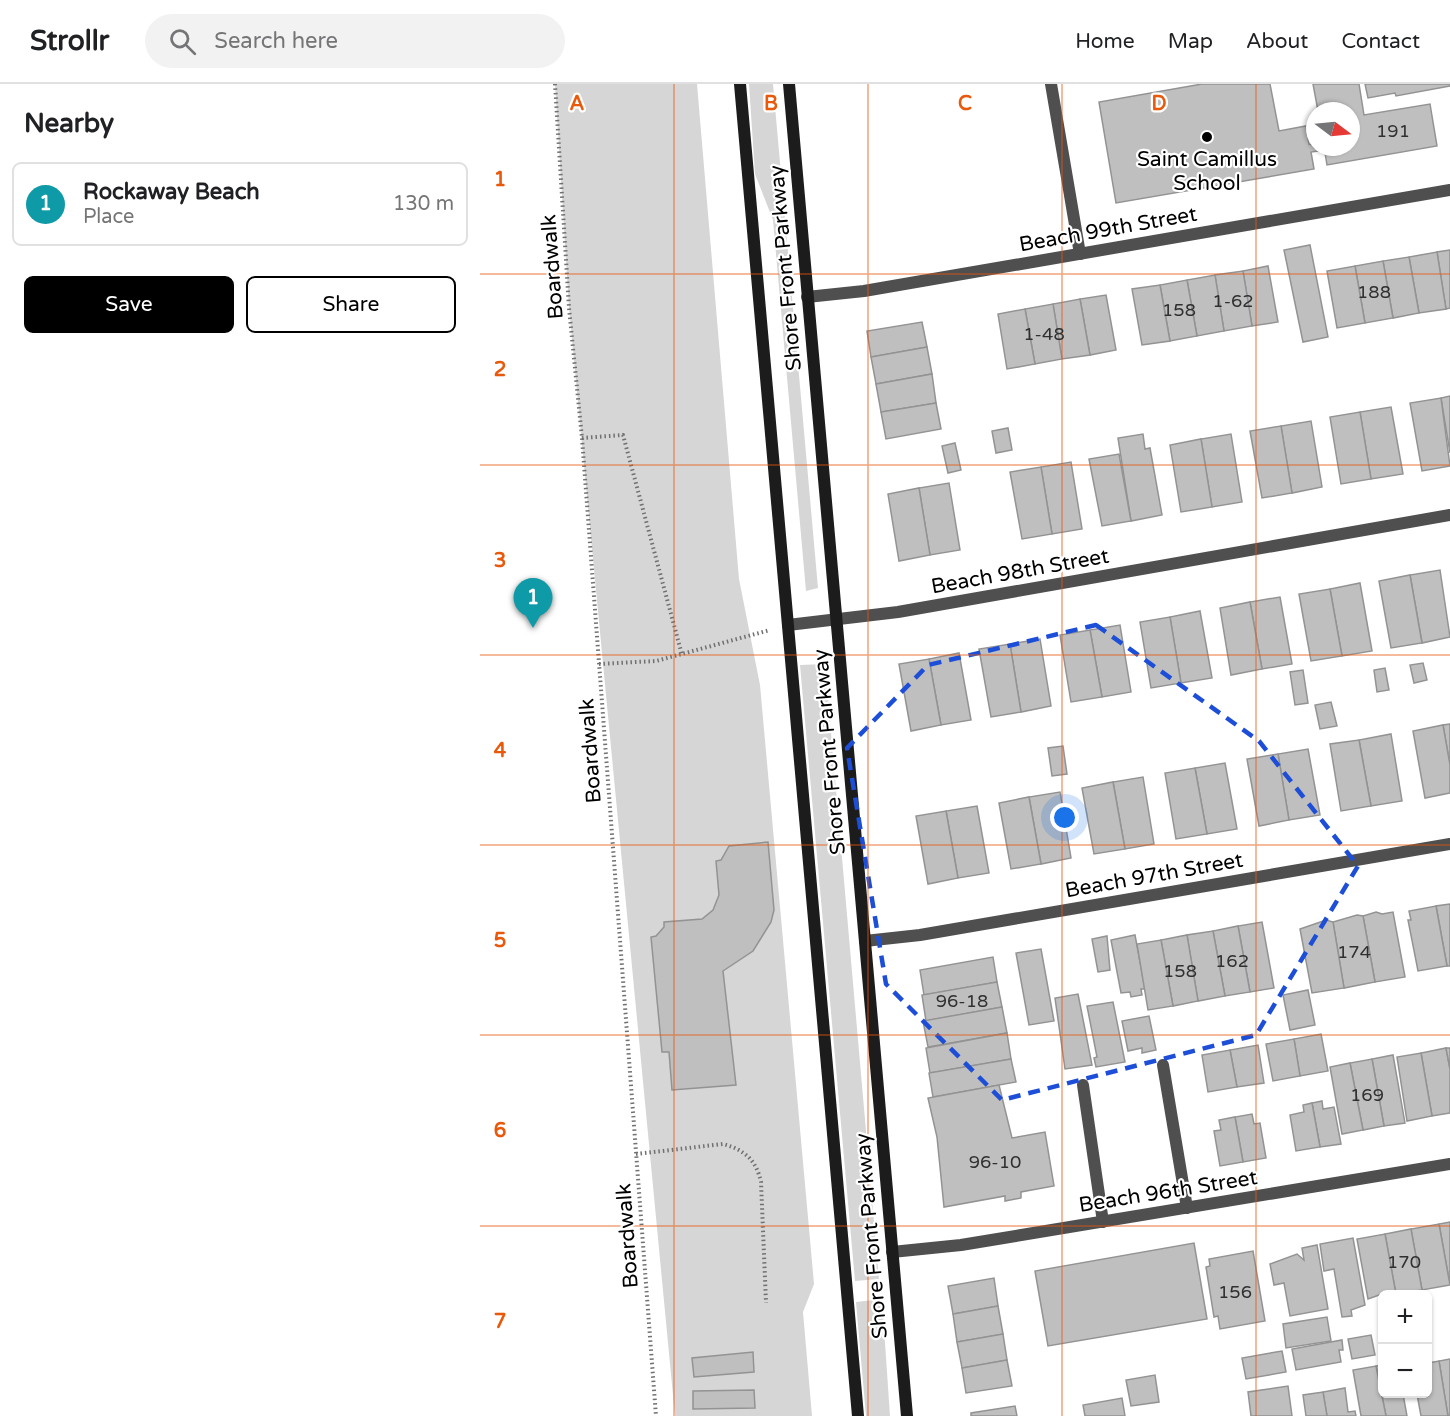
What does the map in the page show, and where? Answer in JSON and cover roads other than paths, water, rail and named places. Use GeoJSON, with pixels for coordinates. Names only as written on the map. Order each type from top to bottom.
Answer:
{"type":"FeatureCollection","features":[{"type":"Feature","properties":{"kind":"street","name":"Shore Front Parkway"},"geometry":{"type":"LineString","coordinates":[[741,84],[858,1416]]}},
{"type":"Feature","properties":{"kind":"street","name":"Shore Front Parkway"},"geometry":{"type":"LineString","coordinates":[[789,84],[907,1416]]}},
{"type":"Feature","properties":{"kind":"street"},"geometry":{"type":"LineString","coordinates":[[1051,84],[1080,254]]}},
{"type":"Feature","properties":{"kind":"street","name":"Beach 99th Street"},"geometry":{"type":"LineString","coordinates":[[807,297],[864,291],[1450,190]]}},
{"type":"Feature","properties":{"kind":"street","name":"Beach 98th Street"},"geometry":{"type":"LineString","coordinates":[[788,625],[898,612],[1450,515]]}},
{"type":"Feature","properties":{"kind":"street","name":"Beach 97th Street"},"geometry":{"type":"LineString","coordinates":[[865,941],[920,935],[1450,844]]}},
{"type":"Feature","properties":{"kind":"street"},"geometry":{"type":"LineString","coordinates":[[1163,1065],[1187,1208]]}},
{"type":"Feature","properties":{"kind":"street"},"geometry":{"type":"LineString","coordinates":[[1083,1085],[1103,1222]]}},
{"type":"Feature","properties":{"kind":"street","name":"Beach 96th Street"},"geometry":{"type":"LineString","coordinates":[[892,1252],[961,1245],[1450,1164]]}},
{"type":"Feature","properties":{"kind":"place","name":"Saint Camillus School"},"geometry":{"type":"Point","coordinates":[1207,137]}},
{"type":"Feature","properties":{"kind":"place","name":"Rockaway Beach"},"geometry":{"type":"Point","coordinates":[533,628]}}]}
